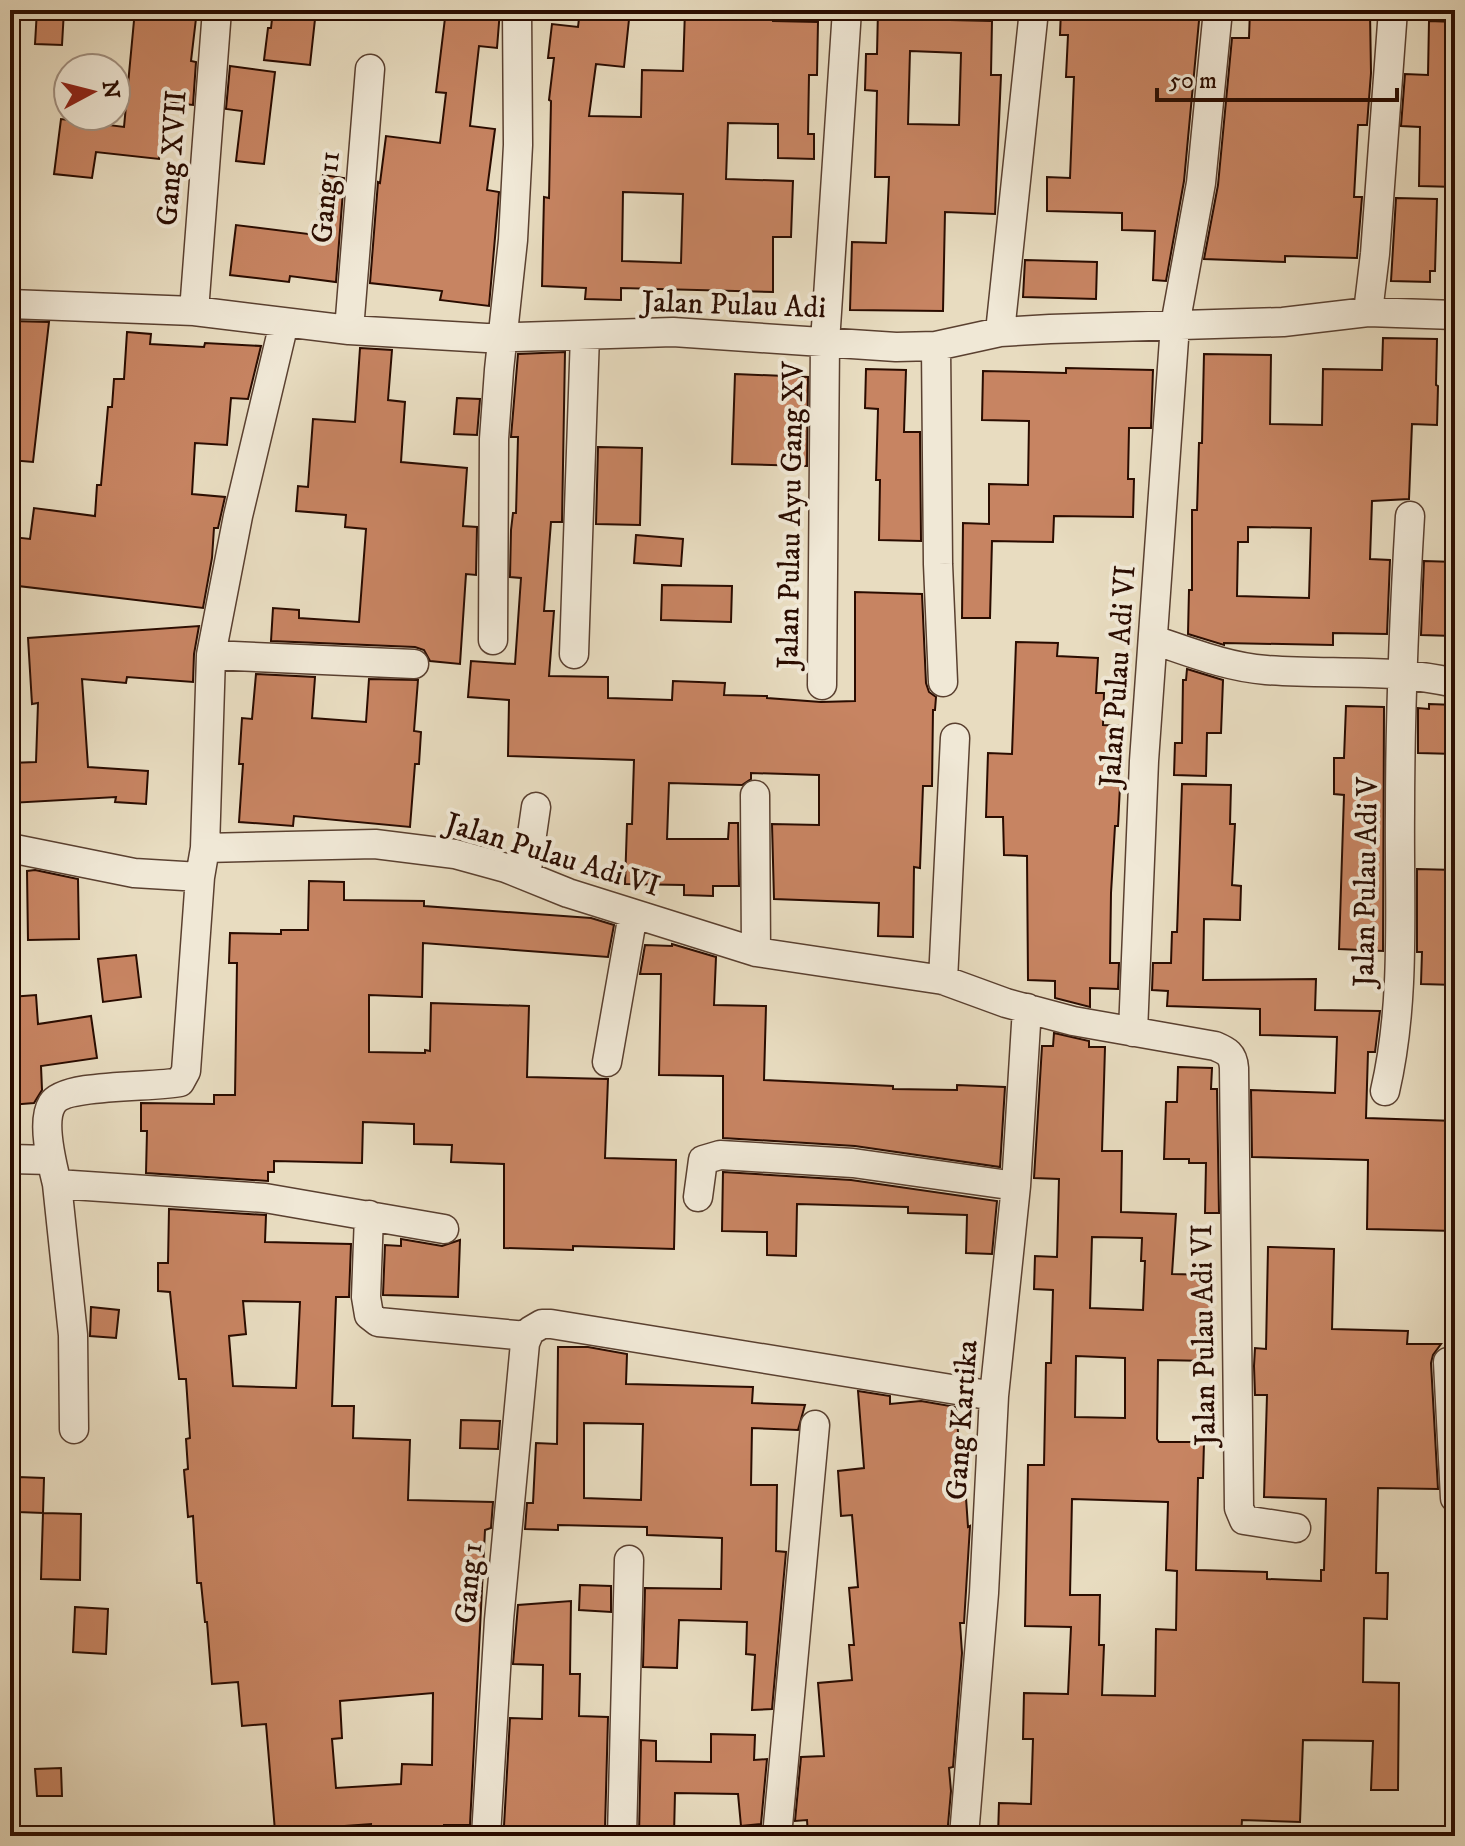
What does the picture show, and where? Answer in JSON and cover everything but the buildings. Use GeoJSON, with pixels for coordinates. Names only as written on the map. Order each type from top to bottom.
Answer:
{"type":"FeatureCollection","features":[{"type":"Feature","properties":{"kind":"street","name":"Gang XVII"},"geometry":{"type":"LineString","coordinates":[[194,311],[217,10]]}},
{"type":"Feature","properties":{"kind":"street"},"geometry":{"type":"LineString","coordinates":[[493,640],[494,439],[513,240],[518,145],[517,10]]}},
{"type":"Feature","properties":{"kind":"street","name":"Jalan Pulau Ayu Gang XV"},"geometry":{"type":"LineString","coordinates":[[822,685],[825,342],[847,10]]}},
{"type":"Feature","properties":{"kind":"street"},"geometry":{"type":"LineString","coordinates":[[1000,332],[1034,10]]}},
{"type":"Feature","properties":{"kind":"street","name":"Jalan Pulau Adi VI"},"geometry":{"type":"LineString","coordinates":[[1133,1032],[1144,761],[1175,325],[1201,183],[1218,10]]}},
{"type":"Feature","properties":{"kind":"street"},"geometry":{"type":"LineString","coordinates":[[1368,312],[1393,10]]}},
{"type":"Feature","properties":{"kind":"street","name":"Gang 11"},"geometry":{"type":"LineString","coordinates":[[349,330],[370,69]]}},
{"type":"Feature","properties":{"kind":"street","name":"Jalan Pulau Adi"},"geometry":{"type":"LineString","coordinates":[[10,304],[194,311],[349,330],[504,338],[673,332],[896,347],[936,346],[1000,332],[1283,322],[1368,312],[1455,315]]}},
{"type":"Feature","properties":{"kind":"street"},"geometry":{"type":"LineString","coordinates":[[74,1429],[73,1335],[48,1132],[51,1105],[59,1097],[80,1090],[171,1084],[184,1078],[188,1061],[200,877],[205,848],[211,655],[238,516],[284,323]]}},
{"type":"Feature","properties":{"kind":"street"},"geometry":{"type":"LineString","coordinates":[[574,654],[585,335]]}},
{"type":"Feature","properties":{"kind":"street"},"geometry":{"type":"LineString","coordinates":[[936,346],[943,682]]}},
{"type":"Feature","properties":{"kind":"street","name":"Jalan Pulau Adi V"},"geometry":{"type":"LineString","coordinates":[[1385,1091],[1394,1048],[1399,983],[1401,673],[1410,516]]}},
{"type":"Feature","properties":{"kind":"street"},"geometry":{"type":"LineString","coordinates":[[1154,640],[1222,663],[1264,670],[1401,673],[1455,683]]}},
{"type":"Feature","properties":{"kind":"street"},"geometry":{"type":"LineString","coordinates":[[211,655],[414,664]]}},
{"type":"Feature","properties":{"kind":"street"},"geometry":{"type":"LineString","coordinates":[[943,980],[955,738]]}},
{"type":"Feature","properties":{"kind":"street"},"geometry":{"type":"LineString","coordinates":[[755,795],[756,952]]}},
{"type":"Feature","properties":{"kind":"street"},"geometry":{"type":"LineString","coordinates":[[526,876],[536,807]]}},
{"type":"Feature","properties":{"kind":"street","name":"Jalan Pulau Adi VI"},"geometry":{"type":"LineString","coordinates":[[205,848],[375,844],[455,854],[756,952],[943,980],[1073,1021],[1225,1050],[1233,1060],[1239,1508],[1244,1520],[1296,1528]]}},
{"type":"Feature","properties":{"kind":"street"},"geometry":{"type":"LineString","coordinates":[[10,848],[134,873],[200,877]]}},
{"type":"Feature","properties":{"kind":"street"},"geometry":{"type":"LineString","coordinates":[[607,1062],[633,914]]}},
{"type":"Feature","properties":{"kind":"street","name":"Gang Kartika"},"geometry":{"type":"LineString","coordinates":[[964,1836],[984,1593],[994,1396],[1016,1186],[1027,1008]]}},
{"type":"Feature","properties":{"kind":"street"},"geometry":{"type":"LineString","coordinates":[[698,1197],[703,1160],[720,1155],[853,1163],[1016,1186]]}},
{"type":"Feature","properties":{"kind":"street"},"geometry":{"type":"LineString","coordinates":[[10,1159],[54,1172],[265,1198],[444,1229]]}},
{"type":"Feature","properties":{"kind":"street"},"geometry":{"type":"LineString","coordinates":[[369,1215],[366,1297],[369,1315],[378,1322],[527,1336],[533,1328],[551,1324],[994,1396]]}},
{"type":"Feature","properties":{"kind":"street","name":"Gang 1"},"geometry":{"type":"LineString","coordinates":[[486,1836],[499,1620],[527,1336]]}},
{"type":"Feature","properties":{"kind":"street"},"geometry":{"type":"LineString","coordinates":[[1448,1362],[1455,1498]]}},
{"type":"Feature","properties":{"kind":"street"},"geometry":{"type":"LineString","coordinates":[[777,1836],[815,1425]]}},
{"type":"Feature","properties":{"kind":"street"},"geometry":{"type":"LineString","coordinates":[[622,1836],[629,1560]]}}]}
